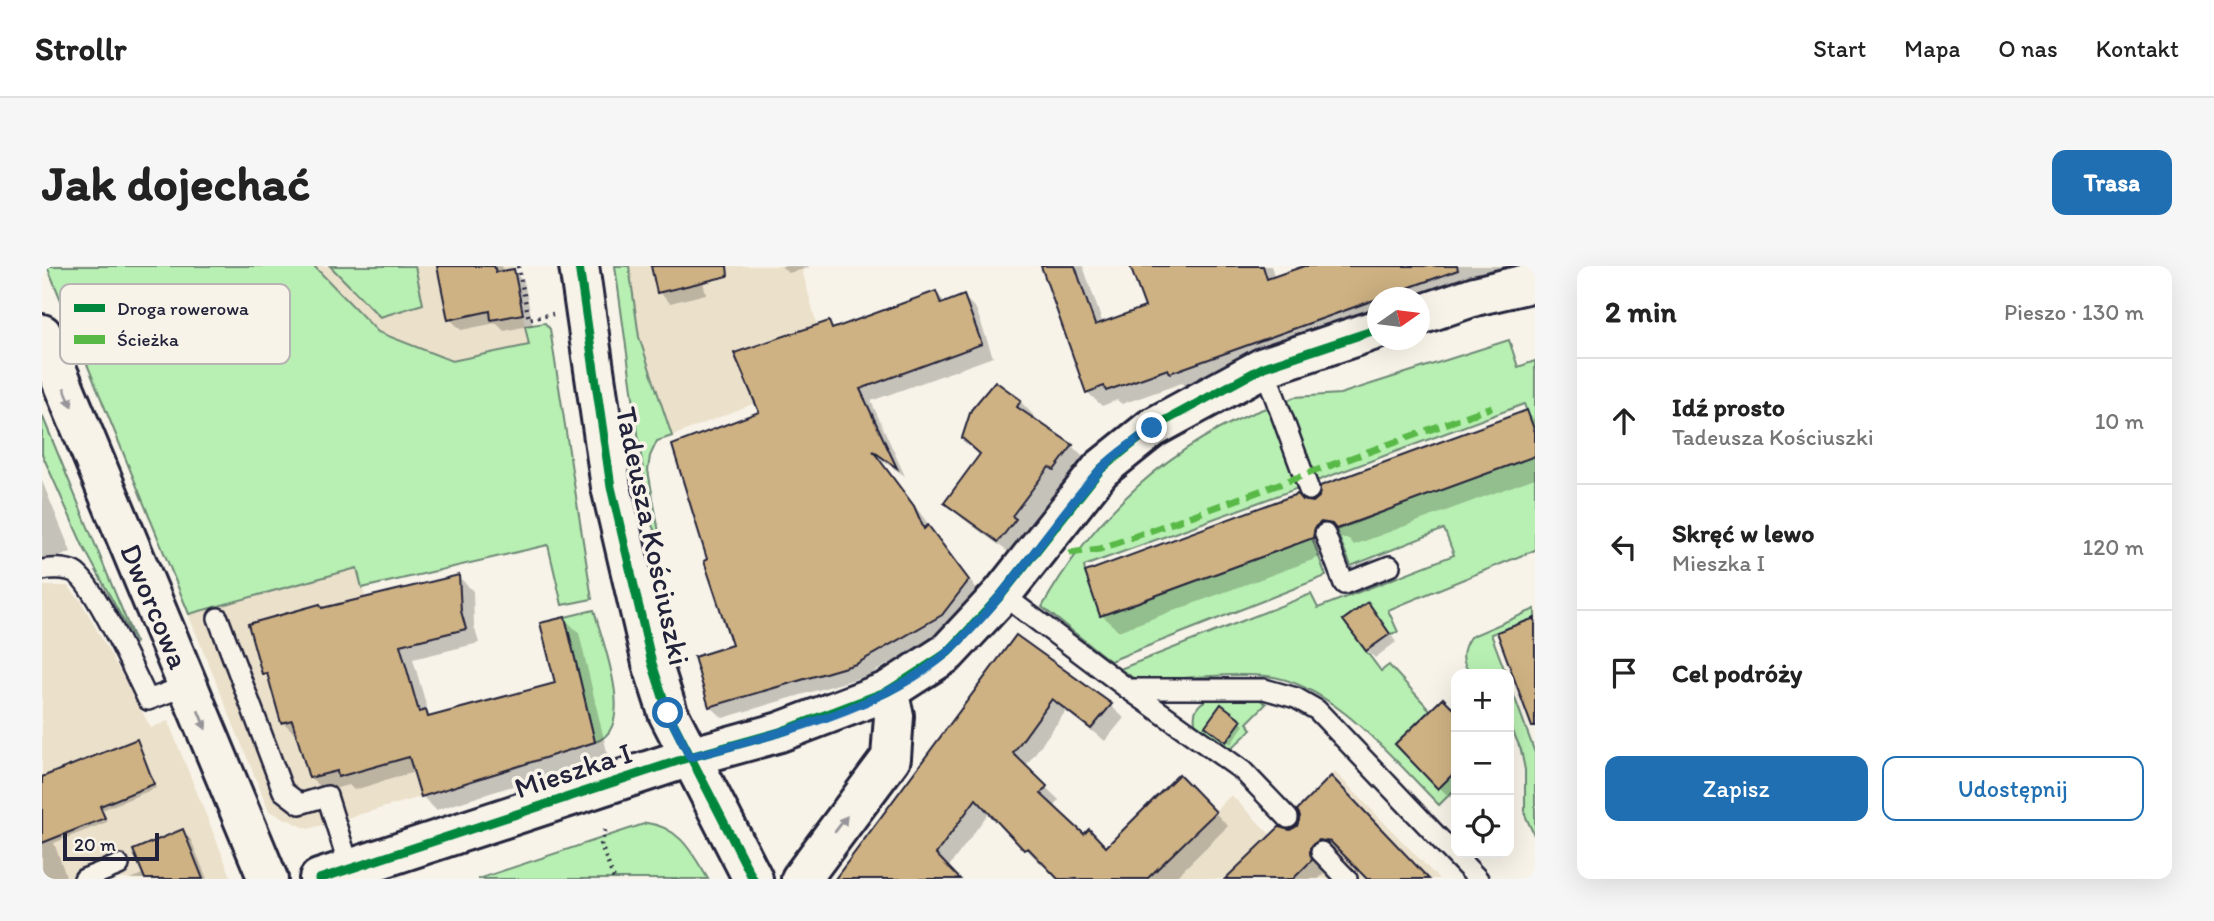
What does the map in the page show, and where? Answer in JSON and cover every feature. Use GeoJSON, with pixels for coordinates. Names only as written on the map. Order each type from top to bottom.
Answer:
{"type":"FeatureCollection","features":[{"type":"Feature","properties":{"kind":"street","name":"Tadeusza Kościuszki"},"geometry":{"type":"LineString","coordinates":[[579,266],[620,528],[653,663],[668,713],[754,879]]}},
{"type":"Feature","properties":{"kind":"street"},"geometry":{"type":"LineString","coordinates":[[1430,311],[1475,296],[1535,282]]}},
{"type":"Feature","properties":{"kind":"street","name":"Mieszka I"},"geometry":{"type":"LineString","coordinates":[[335,874],[690,757],[780,732],[888,691],[947,653],[1002,594],[1101,469],[1152,428],[1264,367],[1367,332]]}},
{"type":"Feature","properties":{"kind":"street","name":"Dworcowa"},"geometry":{"type":"LineString","coordinates":[[42,334],[268,879]]}},
{"type":"Feature","properties":{"kind":"street"},"geometry":{"type":"LineString","coordinates":[[801,879],[891,758],[894,716],[888,691]]}},
{"type":"Feature","properties":{"kind":"lane"},"geometry":{"type":"LineString","coordinates":[[1264,367],[1309,490]]}},
{"type":"Feature","properties":{"kind":"lane"},"geometry":{"type":"LineString","coordinates":[[1325,534],[1344,584],[1390,566]]}},
{"type":"Feature","properties":{"kind":"lane"},"geometry":{"type":"LineString","coordinates":[[42,570],[50,568],[75,572],[90,587],[148,700],[188,685]]}},
{"type":"Feature","properties":{"kind":"lane"},"geometry":{"type":"LineString","coordinates":[[1002,594],[1243,771],[1288,818]]}},
{"type":"Feature","properties":{"kind":"lane"},"geometry":{"type":"LineString","coordinates":[[218,618],[283,791],[300,804],[327,796],[335,874]]}},
{"type":"Feature","properties":{"kind":"lane"},"geometry":{"type":"LineString","coordinates":[[1128,689],[1264,689],[1296,698],[1317,710],[1478,879]]}},
{"type":"Feature","properties":{"kind":"lane"},"geometry":{"type":"LineString","coordinates":[[1321,852],[1347,879]]}},
{"type":"Feature","properties":{"kind":"lane"},"geometry":{"type":"LineString","coordinates":[[84,879],[119,865]]}},
{"type":"Feature","properties":{"kind":"path"},"geometry":{"type":"LineString","coordinates":[[518,266],[529,318],[554,314]]}},
{"type":"Feature","properties":{"kind":"path"},"geometry":{"type":"LineString","coordinates":[[605,830],[601,845],[614,879]]}},
{"type":"Feature","properties":{"kind":"shaded area"},"geometry":{"type":"Polygon","coordinates":[[[314,266],[513,266],[529,345],[452,361],[378,332],[314,266]]]}},
{"type":"Feature","properties":{"kind":"shaded area"},"geometry":{"type":"Polygon","coordinates":[[[629,266],[801,266],[817,325],[734,353],[755,403],[672,436],[639,337],[629,266]]]}},
{"type":"Feature","properties":{"kind":"shaded area"},"geometry":{"type":"Polygon","coordinates":[[[223,367],[322,577],[357,568],[421,797],[308,829],[269,811],[101,402],[223,367]]]}},
{"type":"Feature","properties":{"kind":"shaded area"},"geometry":{"type":"Polygon","coordinates":[[[42,586],[68,586],[81,601],[151,728],[168,721],[232,879],[42,879],[42,586]]]}},
{"type":"Feature","properties":{"kind":"shaded area"},"geometry":{"type":"Polygon","coordinates":[[[1335,772],[1439,879],[1147,879],[1231,795],[1271,835],[1335,772]]]}},
{"type":"Feature","properties":{"kind":"green space"},"geometry":{"type":"Polygon","coordinates":[[[47,266],[314,266],[378,332],[452,361],[529,345],[525,326],[545,323],[550,329],[592,599],[562,605],[548,545],[362,588],[357,568],[189,614],[87,364],[290,364],[290,284],[60,284],[60,298],[47,266]]]}},
{"type":"Feature","properties":{"kind":"green space"},"geometry":{"type":"Polygon","coordinates":[[[330,266],[415,266],[423,304],[380,317],[330,266]]]}},
{"type":"Feature","properties":{"kind":"green space"},"geometry":{"type":"Polygon","coordinates":[[[615,266],[629,266],[639,337],[672,436],[657,441],[650,456],[648,470],[661,544],[650,521],[615,266]]]}},
{"type":"Feature","properties":{"kind":"green space"},"geometry":{"type":"Polygon","coordinates":[[[1509,340],[1518,367],[1535,361],[1535,432],[1524,404],[1314,482],[1284,402],[1295,397],[1340,394],[1509,340]]]}},
{"type":"Feature","properties":{"kind":"green space"},"geometry":{"type":"Polygon","coordinates":[[[1271,406],[1301,487],[1084,566],[1085,572],[1101,616],[1312,538],[1326,576],[1110,661],[1042,607],[1086,542],[1138,485],[1200,440],[1271,406]]]}},
{"type":"Feature","properties":{"kind":"green space"},"geometry":{"type":"Polygon","coordinates":[[[42,415],[136,644],[83,546],[42,454],[42,415]]]}},
{"type":"Feature","properties":{"kind":"green space"},"geometry":{"type":"Polygon","coordinates":[[[1535,454],[1535,550],[1388,610],[1398,632],[1390,634],[1368,602],[1343,620],[1381,671],[1389,665],[1430,710],[1395,744],[1438,788],[1451,776],[1451,793],[1439,805],[1360,726],[1314,692],[1290,681],[1266,676],[1235,675],[1138,681],[1120,669],[1311,594],[1318,608],[1454,555],[1444,529],[1351,566],[1336,530],[1535,454]]]}},
{"type":"Feature","properties":{"kind":"green space"},"geometry":{"type":"Polygon","coordinates":[[[1535,609],[1535,618],[1491,634],[1504,669],[1468,669],[1463,656],[1470,637],[1535,609]]]}},
{"type":"Feature","properties":{"kind":"green space"},"geometry":{"type":"Polygon","coordinates":[[[594,610],[614,683],[616,703],[614,720],[608,734],[595,742],[565,617],[594,610]]]}},
{"type":"Feature","properties":{"kind":"green space"},"geometry":{"type":"Polygon","coordinates":[[[1514,696],[1535,753],[1535,837],[1525,815],[1525,770],[1514,734],[1514,696]]]}},
{"type":"Feature","properties":{"kind":"green space"},"geometry":{"type":"Polygon","coordinates":[[[1257,698],[1266,704],[1247,723],[1252,729],[1229,751],[1195,723],[1197,707],[1208,699],[1257,698]]]}},
{"type":"Feature","properties":{"kind":"green space"},"geometry":{"type":"Polygon","coordinates":[[[647,823],[658,825],[677,836],[708,879],[478,879],[647,823]]]}},
{"type":"Feature","properties":{"kind":"building"},"geometry":{"type":"Polygon","coordinates":[[[437,266],[494,266],[496,272],[514,269],[523,314],[491,320],[490,311],[448,320],[437,266]]]}},
{"type":"Feature","properties":{"kind":"building"},"geometry":{"type":"Polygon","coordinates":[[[651,266],[727,266],[728,276],[657,293],[651,266]]]}},
{"type":"Feature","properties":{"kind":"building"},"geometry":{"type":"Polygon","coordinates":[[[1041,266],[1075,266],[1095,325],[1145,307],[1130,266],[1263,266],[1267,279],[1304,266],[1457,266],[1458,270],[1410,287],[1367,287],[1367,303],[1170,373],[1168,369],[1106,391],[1104,386],[1086,393],[1041,266]]]}},
{"type":"Feature","properties":{"kind":"building"},"geometry":{"type":"Polygon","coordinates":[[[936,291],[941,304],[964,295],[982,344],[860,389],[897,468],[873,451],[914,506],[924,529],[928,525],[969,580],[942,615],[856,664],[709,707],[694,657],[732,645],[704,561],[707,559],[672,445],[759,412],[734,353],[829,321],[832,329],[936,291]]]}},
{"type":"Feature","properties":{"kind":"building"},"geometry":{"type":"Polygon","coordinates":[[[995,381],[1021,400],[1017,407],[1073,445],[1054,470],[1049,467],[1012,516],[1016,519],[998,542],[944,503],[980,454],[962,438],[971,410],[995,381]]]}},
{"type":"Feature","properties":{"kind":"building"},"geometry":{"type":"Polygon","coordinates":[[[1527,410],[1535,432],[1535,456],[1336,529],[1332,524],[1321,522],[1315,527],[1313,538],[1100,616],[1085,572],[1297,494],[1302,500],[1313,502],[1319,497],[1320,486],[1527,410]]]}},
{"type":"Feature","properties":{"kind":"building"},"geometry":{"type":"Polygon","coordinates":[[[459,575],[461,611],[466,629],[400,645],[419,712],[426,710],[428,717],[555,683],[540,623],[565,617],[595,742],[421,797],[409,757],[338,777],[337,771],[309,778],[292,720],[281,723],[267,673],[262,674],[248,624],[320,604],[322,608],[459,575]]]}},
{"type":"Feature","properties":{"kind":"building"},"geometry":{"type":"Polygon","coordinates":[[[1368,602],[1390,634],[1366,651],[1343,620],[1368,602]]]}},
{"type":"Feature","properties":{"kind":"building"},"geometry":{"type":"Polygon","coordinates":[[[1535,618],[1535,727],[1532,727],[1514,678],[1514,669],[1511,669],[1497,632],[1535,618]]]}},
{"type":"Feature","properties":{"kind":"building"},"geometry":{"type":"Polygon","coordinates":[[[1016,635],[1112,704],[1091,729],[1052,699],[1013,753],[1047,786],[1041,794],[1084,834],[1089,829],[1106,847],[1179,774],[1216,812],[1147,879],[1058,879],[1028,848],[1024,850],[976,799],[936,854],[960,879],[835,879],[1016,635]]]}},
{"type":"Feature","properties":{"kind":"building"},"geometry":{"type":"Polygon","coordinates":[[[1443,698],[1451,706],[1451,776],[1438,789],[1395,744],[1443,698]]]}},
{"type":"Feature","properties":{"kind":"building"},"geometry":{"type":"Polygon","coordinates":[[[1221,704],[1242,720],[1226,742],[1205,726],[1221,704]]]}},
{"type":"Feature","properties":{"kind":"building"},"geometry":{"type":"Polygon","coordinates":[[[137,739],[154,784],[100,806],[105,818],[42,843],[42,777],[137,739]]]}},
{"type":"Feature","properties":{"kind":"building"},"geometry":{"type":"Polygon","coordinates":[[[1331,776],[1429,879],[1367,879],[1331,842],[1319,840],[1310,848],[1312,860],[1293,879],[1225,879],[1279,827],[1290,830],[1297,826],[1300,816],[1297,810],[1331,776]]]}},
{"type":"Feature","properties":{"kind":"building"},"geometry":{"type":"Polygon","coordinates":[[[183,829],[203,879],[145,879],[133,850],[183,829]]]}},
{"type":"Feature","properties":{"kind":"marked path"},"geometry":{"type":"LineString","coordinates":[[1069,553],[1100,549],[1492,407]]}},
{"type":"Feature","properties":{"kind":"cycle path"},"geometry":{"type":"LineString","coordinates":[[579,266],[611,487],[652,663],[668,713],[753,879]]}},
{"type":"Feature","properties":{"kind":"cycle path"},"geometry":{"type":"LineString","coordinates":[[319,879],[690,757],[780,732],[888,691],[947,653],[1002,594],[1101,469],[1152,428],[1264,367],[1367,333]]}},
{"type":"Feature","properties":{"kind":"route"},"geometry":{"type":"LineString","coordinates":[[668,713],[690,757],[780,732],[888,691],[910,679],[947,653],[974,626],[1101,469],[1152,428]]}}]}
